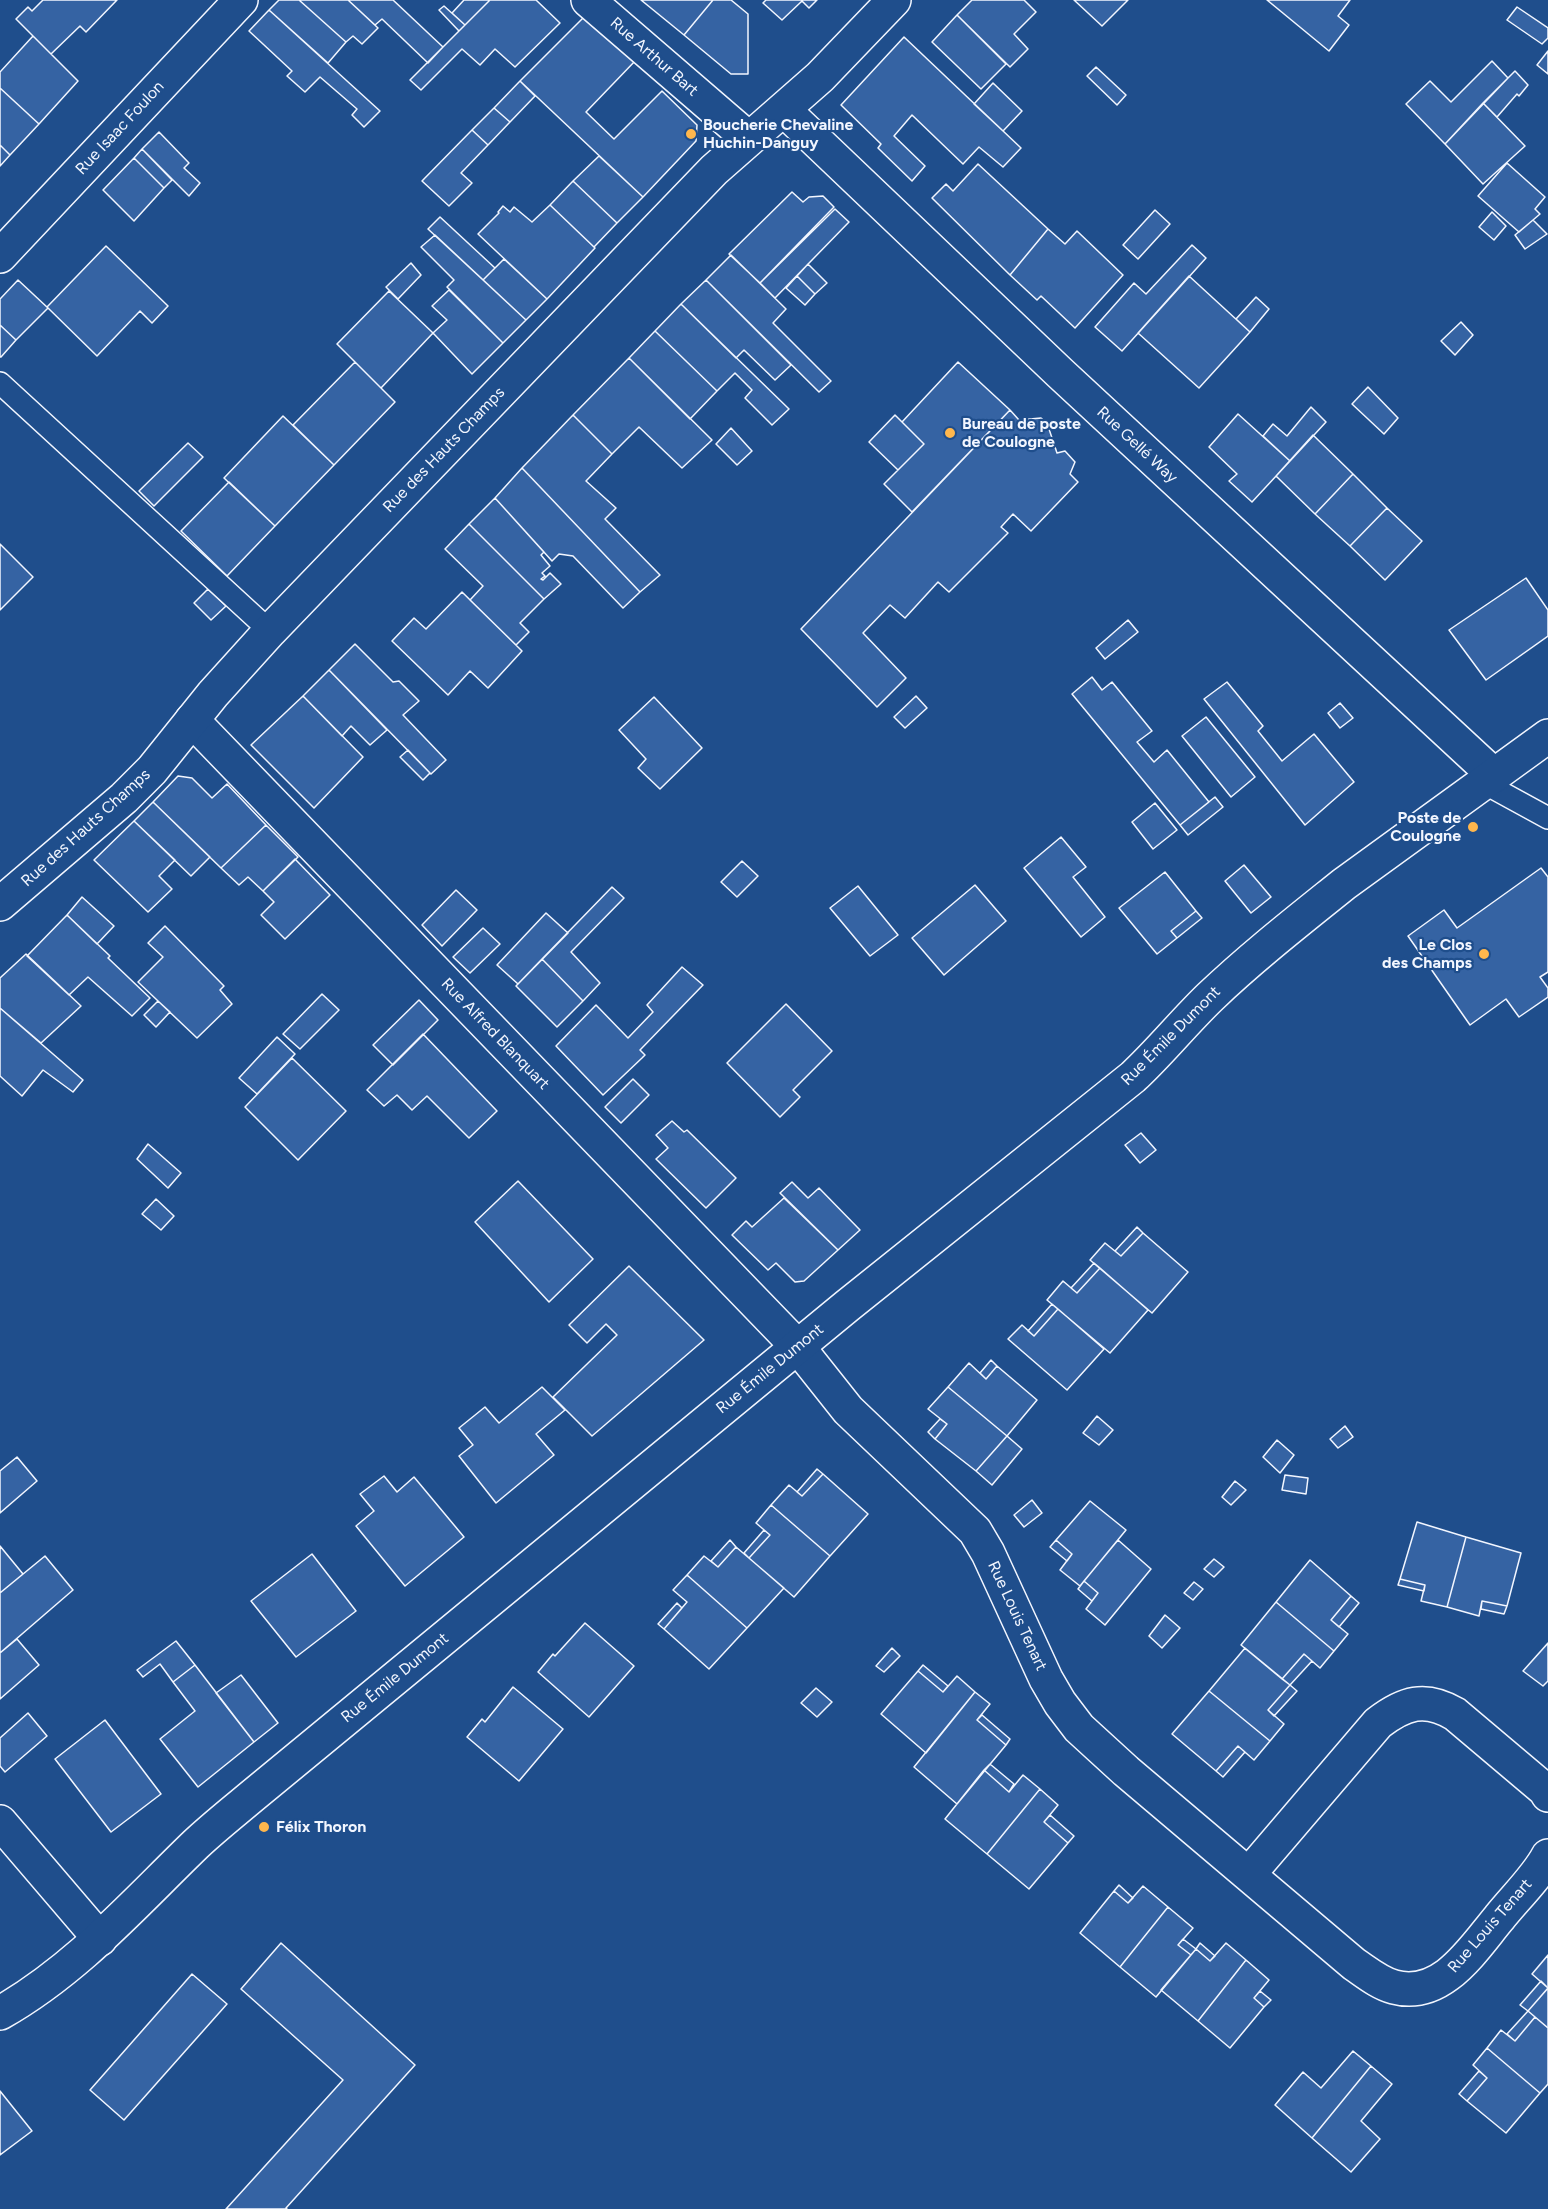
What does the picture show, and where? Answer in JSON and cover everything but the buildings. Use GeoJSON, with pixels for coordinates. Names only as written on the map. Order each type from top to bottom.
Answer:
{"type":"FeatureCollection","features":[{"type":"Feature","properties":{"kind":"street","name":"Rue Isaac Foulon"},"geometry":{"type":"LineString","coordinates":[[0,256],[241,0]]}},
{"type":"Feature","properties":{"kind":"street","name":"Rue Arthur Bart"},"geometry":{"type":"LineString","coordinates":[[588,0],[748,138]]}},
{"type":"Feature","properties":{"kind":"street","name":"Rue des Hauts Champs"},"geometry":{"type":"LineString","coordinates":[[0,904],[124,798],[152,770],[237,666],[705,178],[820,77],[894,0]]}},
{"type":"Feature","properties":{"kind":"street","name":"Rue Gellé Way"},"geometry":{"type":"LineString","coordinates":[[784,110],[1489,780]]}},
{"type":"Feature","properties":{"kind":"street","name":"Rue Alfred Blanquart"},"geometry":{"type":"LineString","coordinates":[[192,720],[798,1347]]}},
{"type":"Feature","properties":{"kind":"street","name":"Rue Émile Dumont"},"geometry":{"type":"LineString","coordinates":[[0,2013],[45,1984],[100,1939],[197,1843],[251,1797],[798,1347],[1133,1077],[1154,1058],[1208,999],[1313,908],[1548,736]]}},
{"type":"Feature","properties":{"kind":"street","name":"Rue Louis Tenart"},"geometry":{"type":"LineString","coordinates":[[798,1347],[848,1410],[975,1531],[988,1553],[1046,1679],[1079,1728],[1126,1771],[1354,1964],[1376,1980],[1394,1987],[1414,1989],[1440,1981],[1465,1958],[1548,1856]]}},
{"type":"Feature","properties":{"kind":"street"},"geometry":{"type":"LineString","coordinates":[[1249,1874],[1378,1723],[1408,1705],[1425,1703],[1442,1706],[1455,1714],[1545,1790],[1548,1795]]}},
{"type":"Feature","properties":{"kind":"street"},"geometry":{"type":"LineString","coordinates":[[0,1822],[100,1939]]}},
{"type":"Feature","properties":{"kind":"lane"},"geometry":{"type":"LineString","coordinates":[[0,383],[270,631]]}},
{"type":"Feature","properties":{"kind":"lane"},"geometry":{"type":"LineString","coordinates":[[1489,780],[1548,818]]}},
{"type":"Feature","properties":{"kind":"place","name":"Boucherie Chevaline Huchin-Danguy"},"geometry":{"type":"Point","coordinates":[691,134]}},
{"type":"Feature","properties":{"kind":"place","name":"Bureau de poste de Coulogne"},"geometry":{"type":"Point","coordinates":[950,433]}},
{"type":"Feature","properties":{"kind":"place","name":"Poste de Coulogne"},"geometry":{"type":"Point","coordinates":[1473,827]}},
{"type":"Feature","properties":{"kind":"place","name":"Le Clos des Champs"},"geometry":{"type":"Point","coordinates":[1484,954]}},
{"type":"Feature","properties":{"kind":"place","name":"Félix Thoron"},"geometry":{"type":"Point","coordinates":[264,1827]}}]}
